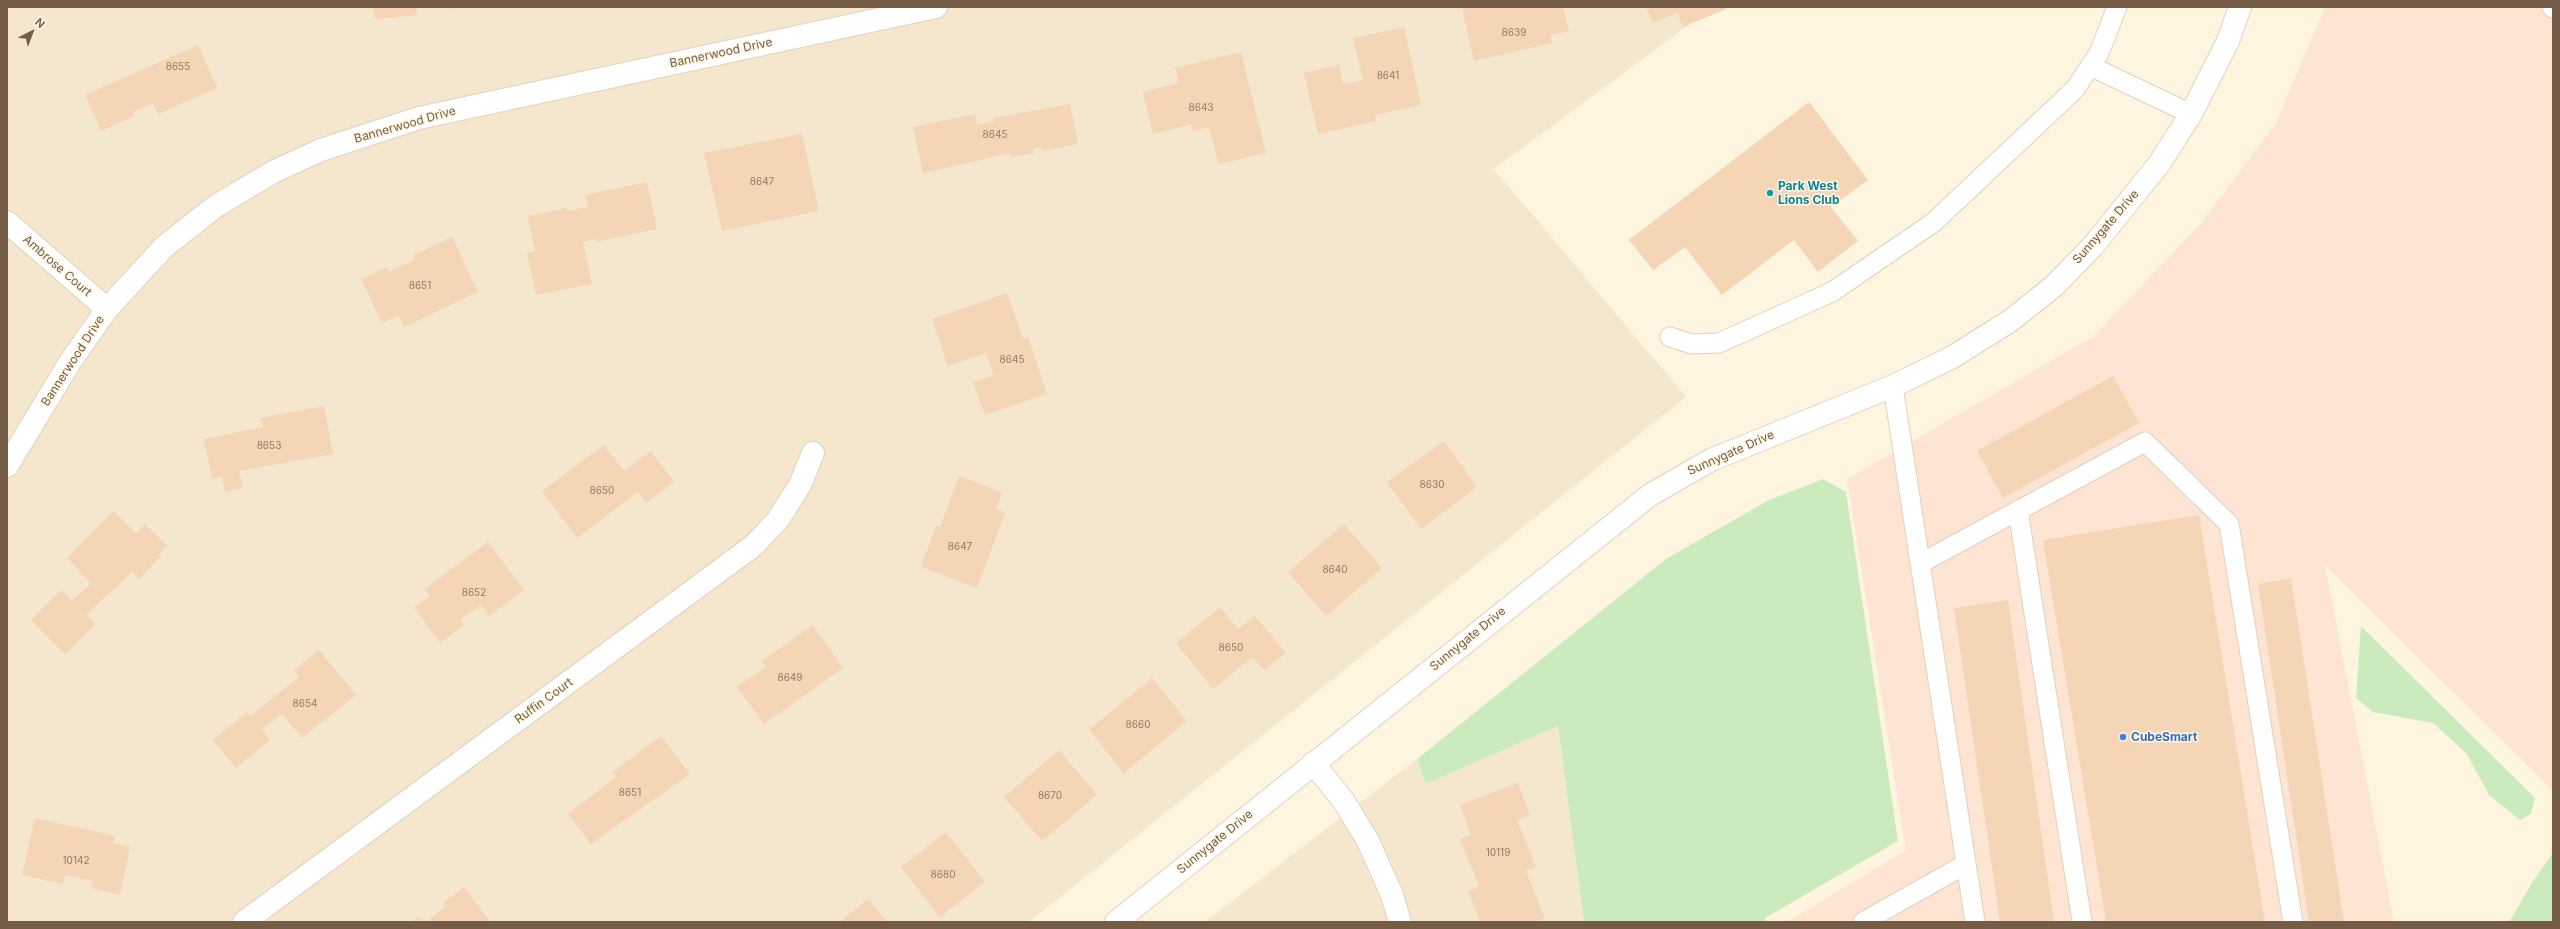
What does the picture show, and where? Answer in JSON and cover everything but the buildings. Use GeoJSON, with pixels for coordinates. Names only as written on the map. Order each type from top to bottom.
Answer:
{"type":"FeatureCollection","features":[{"type":"Feature","properties":{"kind":"street","name":"Bannerwood Drive"},"geometry":{"type":"LineString","coordinates":[[7,466],[70,362],[107,309],[164,247],[216,206],[273,172],[321,150],[419,118],[936,7]]}},
{"type":"Feature","properties":{"kind":"street","name":"Sunnygate Drive"},"geometry":{"type":"LineString","coordinates":[[1116,922],[1618,519],[1679,476],[1711,460],[1894,386],[1951,358],[2010,321],[2054,286],[2093,246],[2159,164],[2191,114],[2228,41],[2240,7]]}},
{"type":"Feature","properties":{"kind":"street","name":"Ambrose Court"},"geometry":{"type":"LineString","coordinates":[[7,222],[107,309]]}},
{"type":"Feature","properties":{"kind":"street","name":"Ruffin Court"},"geometry":{"type":"LineString","coordinates":[[244,922],[753,546],[780,515],[800,485],[813,453]]}},
{"type":"Feature","properties":{"kind":"street"},"geometry":{"type":"LineString","coordinates":[[1314,763],[1343,800],[1368,841],[1392,895],[1400,922]]}},
{"type":"Feature","properties":{"kind":"lane"},"geometry":{"type":"LineString","coordinates":[[1670,337],[1692,344],[1719,343],[1832,292],[1934,222],[2075,89],[2099,52],[2117,7]]}},
{"type":"Feature","properties":{"kind":"lane"},"geometry":{"type":"LineString","coordinates":[[2090,66],[2191,114]]}},
{"type":"Feature","properties":{"kind":"lane"},"geometry":{"type":"LineString","coordinates":[[1894,386],[1975,922]]}},
{"type":"Feature","properties":{"kind":"lane"},"geometry":{"type":"LineString","coordinates":[[1920,563],[2145,442],[2229,524],[2293,922]]}},
{"type":"Feature","properties":{"kind":"lane"},"geometry":{"type":"LineString","coordinates":[[2018,510],[2082,922]]}},
{"type":"Feature","properties":{"kind":"lane"},"geometry":{"type":"LineString","coordinates":[[1863,922],[1966,864]]}},
{"type":"Feature","properties":{"kind":"shaded area"},"geometry":{"type":"Polygon","coordinates":[[[7,7],[1713,7],[1494,169],[1686,397],[1029,922],[7,922],[7,7]]]}},
{"type":"Feature","properties":{"kind":"shaded area"},"geometry":{"type":"Polygon","coordinates":[[[2325,7],[2553,7],[2553,791],[2325,565],[2394,922],[1787,922],[1906,850],[1847,479],[2094,336],[2202,222],[2276,123],[2325,7]]]}},
{"type":"Feature","properties":{"kind":"shaded area"},"geometry":{"type":"Polygon","coordinates":[[[1558,726],[1584,922],[1205,922],[1417,759],[1426,784],[1558,726]]]}},
{"type":"Feature","properties":{"kind":"green space"},"geometry":{"type":"Polygon","coordinates":[[[1823,479],[1846,492],[1898,841],[1765,918],[1766,922],[1584,922],[1558,726],[1426,784],[1417,759],[1666,559],[1767,501],[1823,479]]]}},
{"type":"Feature","properties":{"kind":"green space"},"geometry":{"type":"Polygon","coordinates":[[[2361,626],[2535,798],[2531,814],[2520,820],[2489,795],[2466,753],[2433,723],[2373,712],[2356,698],[2361,626]]]}},
{"type":"Feature","properties":{"kind":"green space"},"geometry":{"type":"Polygon","coordinates":[[[2553,853],[2553,922],[2509,922],[2533,881],[2553,853]]]}},
{"type":"Feature","properties":{"kind":"place","name":"Park West Lions Club"},"geometry":{"type":"Point","coordinates":[1770,193]}},
{"type":"Feature","properties":{"kind":"place","name":"CubeSmart"},"geometry":{"type":"Point","coordinates":[2123,737]}}]}
